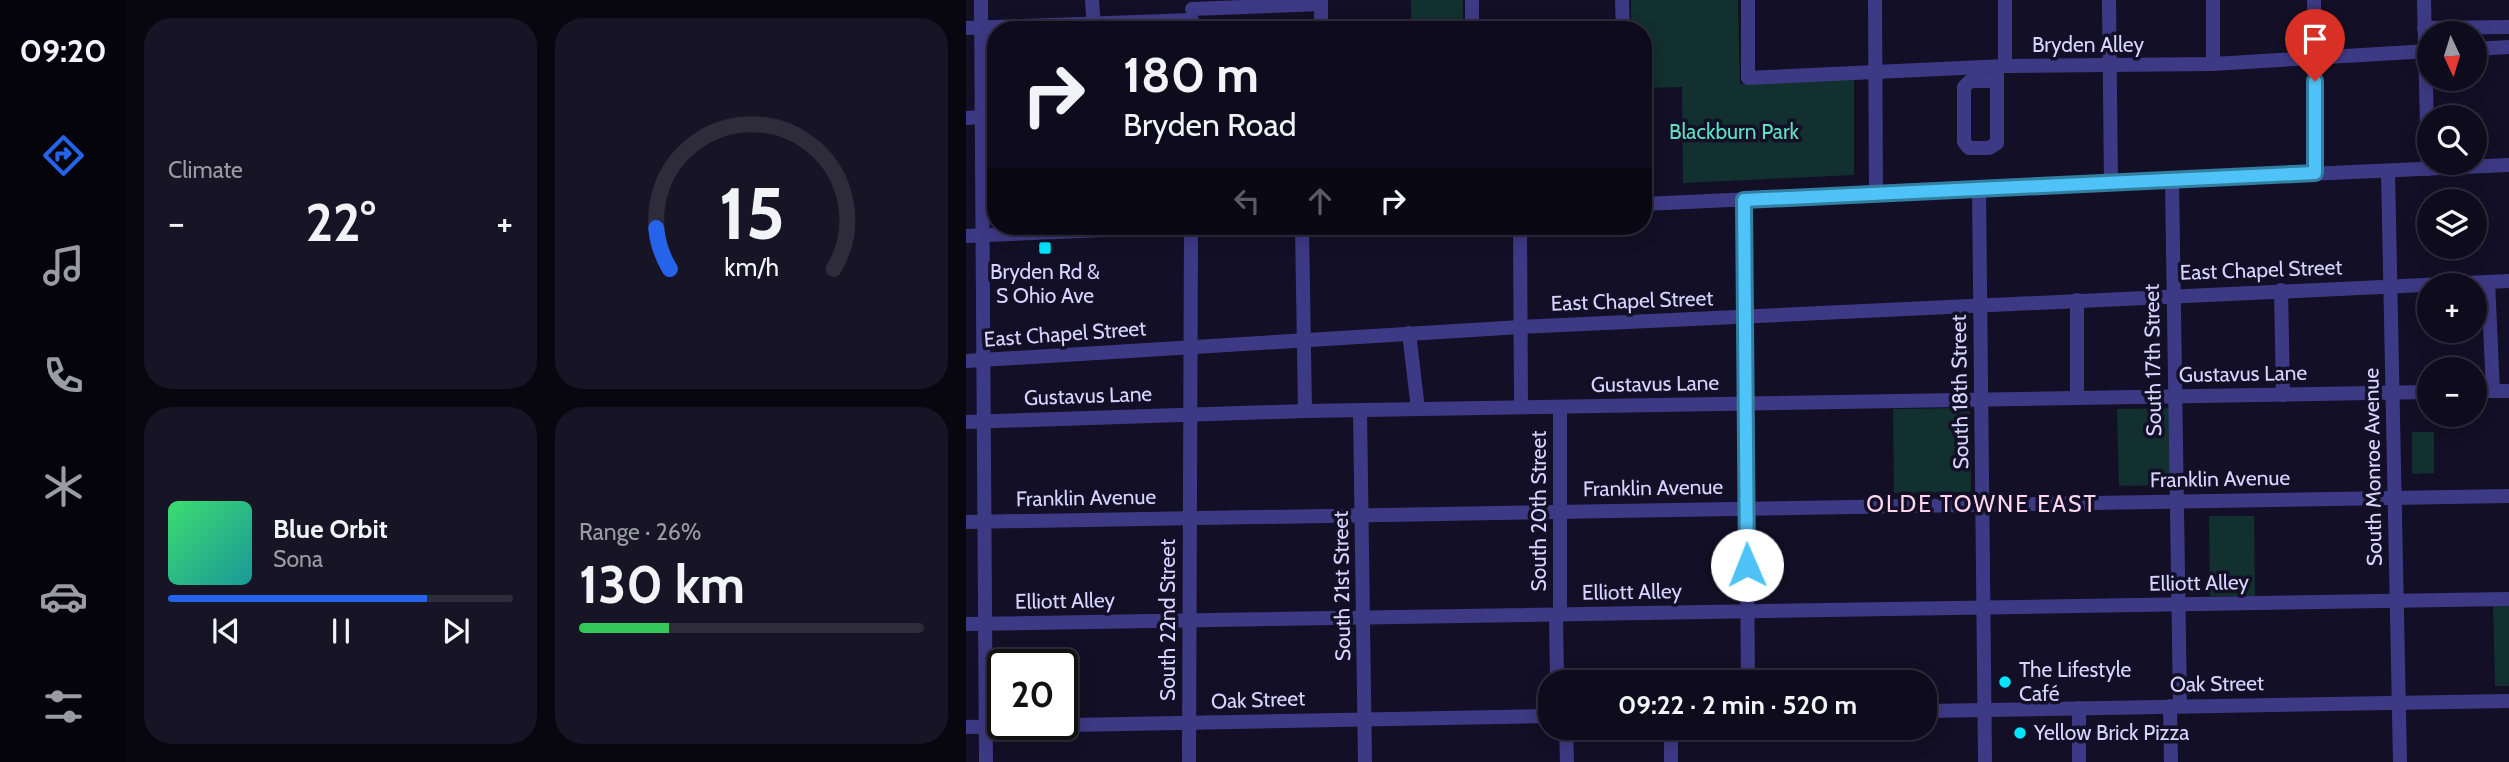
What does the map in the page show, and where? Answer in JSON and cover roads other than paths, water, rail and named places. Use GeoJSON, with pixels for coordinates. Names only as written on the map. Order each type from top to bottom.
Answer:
{"type":"FeatureCollection","features":[{"type":"Feature","properties":{"kind":"street"},"geometry":{"type":"LineString","coordinates":[[981,0],[987,95]]}},
{"type":"Feature","properties":{"kind":"street"},"geometry":{"type":"LineString","coordinates":[[1092,0],[1093,21]]}},
{"type":"Feature","properties":{"kind":"street"},"geometry":{"type":"LineString","coordinates":[[1472,0],[1472,21]]}},
{"type":"Feature","properties":{"kind":"street"},"geometry":{"type":"LineString","coordinates":[[1622,0],[1623,21]]}},
{"type":"Feature","properties":{"kind":"street","name":"Bryden Alley"},"geometry":{"type":"LineString","coordinates":[[1748,0],[1748,78],[2213,64],[2417,52]]}},
{"type":"Feature","properties":{"kind":"street"},"geometry":{"type":"LineString","coordinates":[[1875,0],[1876,194]]}},
{"type":"Feature","properties":{"kind":"street"},"geometry":{"type":"LineString","coordinates":[[2000,71],[1970,81],[1964,87],[1964,142],[1969,148],[1989,148],[1997,143],[2005,0]]}},
{"type":"Feature","properties":{"kind":"street"},"geometry":{"type":"LineString","coordinates":[[2109,0],[2110,183]]}},
{"type":"Feature","properties":{"kind":"street"},"geometry":{"type":"LineString","coordinates":[[2213,0],[2213,64]]}},
{"type":"Feature","properties":{"kind":"street"},"geometry":{"type":"LineString","coordinates":[[2314,0],[2315,173]]}},
{"type":"Feature","properties":{"kind":"street"},"geometry":{"type":"LineString","coordinates":[[2424,0],[2424,21]]}},
{"type":"Feature","properties":{"kind":"street"},"geometry":{"type":"LineString","coordinates":[[1142,21],[1321,2],[1321,21]]}},
{"type":"Feature","properties":{"kind":"street"},"geometry":{"type":"LineString","coordinates":[[2487,27],[2509,27]]}},
{"type":"Feature","properties":{"kind":"street"},"geometry":{"type":"LineString","coordinates":[[966,28],[987,28]]}},
{"type":"Feature","properties":{"kind":"street"},"geometry":{"type":"LineString","coordinates":[[2487,48],[2509,47]]}},
{"type":"Feature","properties":{"kind":"street"},"geometry":{"type":"LineString","coordinates":[[966,118],[987,117]]}},
{"type":"Feature","properties":{"kind":"street"},"geometry":{"type":"LineString","coordinates":[[986,762],[982,236],[987,151]]}},
{"type":"Feature","properties":{"kind":"street"},"geometry":{"type":"LineString","coordinates":[[2487,166],[2509,165]]}},
{"type":"Feature","properties":{"kind":"street"},"geometry":{"type":"LineString","coordinates":[[1652,204],[2417,170]]}},
{"type":"Feature","properties":{"kind":"street","name":"South Monroe Avenue"},"geometry":{"type":"LineString","coordinates":[[2388,171],[2400,762]]}},
{"type":"Feature","properties":{"kind":"street","name":"South 17th Street"},"geometry":{"type":"LineString","coordinates":[[2171,762],[2177,604],[2172,181]]}},
{"type":"Feature","properties":{"kind":"street","name":"South 18th Street"},"geometry":{"type":"LineString","coordinates":[[1979,189],[1986,607],[1985,762]]}},
{"type":"Feature","properties":{"kind":"street"},"geometry":{"type":"LineString","coordinates":[[1744,200],[1748,670]]}},
{"type":"Feature","properties":{"kind":"street"},"geometry":{"type":"LineString","coordinates":[[966,236],[1003,235]]}},
{"type":"Feature","properties":{"kind":"street","name":"South 22nd Street"},"geometry":{"type":"LineString","coordinates":[[1189,762],[1191,235]]}},
{"type":"Feature","properties":{"kind":"street"},"geometry":{"type":"LineString","coordinates":[[1303,235],[1305,411]]}},
{"type":"Feature","properties":{"kind":"street","name":"South 20th Street"},"geometry":{"type":"LineString","coordinates":[[1520,235],[1521,407]]}},
{"type":"Feature","properties":{"kind":"street","name":"East Chapel Street"},"geometry":{"type":"LineString","coordinates":[[966,361],[1190,345],[1521,327],[1743,318],[2173,294],[2509,281]]}},
{"type":"Feature","properties":{"kind":"street"},"geometry":{"type":"LineString","coordinates":[[2488,282],[2493,391]]}},
{"type":"Feature","properties":{"kind":"street"},"geometry":{"type":"LineString","coordinates":[[2281,290],[2283,394]]}},
{"type":"Feature","properties":{"kind":"street"},"geometry":{"type":"LineString","coordinates":[[2077,300],[2077,398]]}},
{"type":"Feature","properties":{"kind":"street"},"geometry":{"type":"LineString","coordinates":[[1409,333],[1418,409]]}},
{"type":"Feature","properties":{"kind":"street"},"geometry":{"type":"LineString","coordinates":[[2487,391],[2509,391]]}},
{"type":"Feature","properties":{"kind":"street","name":"Gustavus Lane"},"geometry":{"type":"LineString","coordinates":[[966,422],[1190,413],[2417,392]]}},
{"type":"Feature","properties":{"kind":"street","name":"South 20th Street"},"geometry":{"type":"LineString","coordinates":[[1557,670],[1561,511],[1560,407]]}},
{"type":"Feature","properties":{"kind":"street","name":"South 21st Street"},"geometry":{"type":"LineString","coordinates":[[1360,410],[1365,762]]}},
{"type":"Feature","properties":{"kind":"street","name":"Franklin Avenue"},"geometry":{"type":"LineString","coordinates":[[966,522],[2509,496]]}},
{"type":"Feature","properties":{"kind":"street","name":"Elliott Alley"},"geometry":{"type":"LineString","coordinates":[[966,624],[2509,599]]}},
{"type":"Feature","properties":{"kind":"street","name":"Oak Street"},"geometry":{"type":"LineString","coordinates":[[1937,711],[2509,701]]}},
{"type":"Feature","properties":{"kind":"street"},"geometry":{"type":"LineString","coordinates":[[2079,762],[2080,708]]}},
{"type":"Feature","properties":{"kind":"street","name":"Oak Street"},"geometry":{"type":"LineString","coordinates":[[966,727],[1538,716]]}},
{"type":"Feature","properties":{"kind":"street"},"geometry":{"type":"LineString","coordinates":[[1566,740],[1567,762]]}},
{"type":"Feature","properties":{"kind":"street"},"geometry":{"type":"LineString","coordinates":[[1671,740],[1671,762]]}},
{"type":"Feature","properties":{"kind":"place","name":"Bryden Rd & S Ohio Ave"},"geometry":{"type":"Point","coordinates":[1045,248]}},
{"type":"Feature","properties":{"kind":"place","name":"The Lifestyle Café"},"geometry":{"type":"Point","coordinates":[2005,682]}},
{"type":"Feature","properties":{"kind":"place","name":"Yellow Brick Pizza"},"geometry":{"type":"Point","coordinates":[2020,733]}},
{"type":"Feature","properties":{"kind":"district","name":"OLDE TOWNE EAST"},"geometry":{"type":"Point","coordinates":[1982,504]}},
{"type":"Feature","properties":{"kind":"park label","name":"Blackburn Park"},"geometry":{"type":"Point","coordinates":[1734,132]}}]}
